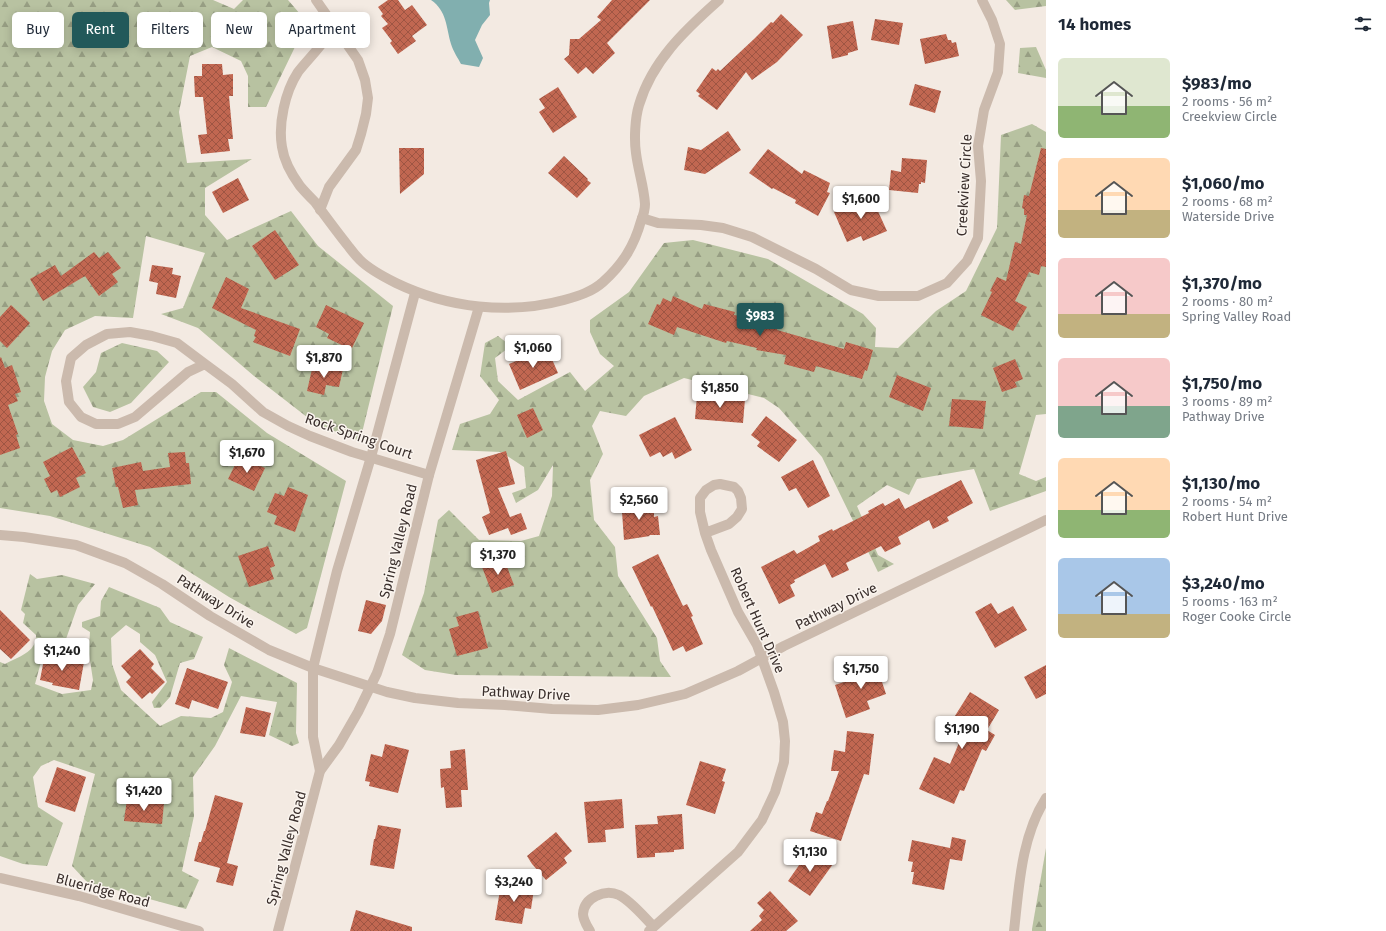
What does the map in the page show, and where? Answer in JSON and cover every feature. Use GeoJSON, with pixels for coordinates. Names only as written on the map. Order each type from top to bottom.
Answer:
{"type":"FeatureCollection","features":[{"type":"Feature","properties":{"kind":"street"},"geometry":{"type":"LineString","coordinates":[[316,0],[324,12]]}},
{"type":"Feature","properties":{"kind":"street"},"geometry":{"type":"LineString","coordinates":[[318,48],[297,74],[290,86],[286,99],[282,129],[282,147],[289,168],[300,186],[360,260],[382,277],[415,292],[447,302],[479,307],[515,308],[548,305],[582,296],[600,284],[616,270],[627,255],[638,232],[645,205],[636,151],[638,107],[655,69],[668,49],[719,0]]}},
{"type":"Feature","properties":{"kind":"street","name":"Creekview Circle"},"geometry":{"type":"LineString","coordinates":[[642,218],[658,223],[701,225],[723,228],[752,237],[816,269],[851,290],[858,292],[879,296],[918,296],[947,283],[968,261],[978,238],[981,181],[978,146],[984,110],[998,72],[1000,44],[992,20],[982,0]]}},
{"type":"Feature","properties":{"kind":"street"},"geometry":{"type":"LineString","coordinates":[[320,210],[329,187],[356,150],[362,134],[366,114],[368,98],[365,80],[358,60],[349,48]]}},
{"type":"Feature","properties":{"kind":"street","name":"Spring Valley Road"},"geometry":{"type":"LineString","coordinates":[[320,771],[313,737],[313,668],[337,571],[371,457],[415,292]]}},
{"type":"Feature","properties":{"kind":"street","name":"Spring Valley Road"},"geometry":{"type":"LineString","coordinates":[[278,931],[320,771],[339,745],[358,712],[377,673],[390,634],[429,475],[479,307]]}},
{"type":"Feature","properties":{"kind":"street","name":"Rock Spring Court"},"geometry":{"type":"LineString","coordinates":[[205,364],[188,372],[135,417],[118,424],[96,424],[91,422],[81,417],[69,402],[66,381],[71,358],[86,344],[107,334],[130,332],[152,336],[177,343],[232,384],[263,412],[288,426],[352,452],[429,475]]}},
{"type":"Feature","properties":{"kind":"street","name":"Robert Hunt Drive"},"geometry":{"type":"LineString","coordinates":[[651,929],[738,852],[762,820],[775,792],[784,762],[785,741],[783,722],[774,692],[757,645],[738,612],[711,550],[705,533],[700,512],[700,498],[706,490],[714,485],[720,484],[734,487],[738,491],[741,498],[742,509],[737,517],[729,524],[705,533]]}},
{"type":"Feature","properties":{"kind":"street","name":"Pathway Drive"},"geometry":{"type":"LineString","coordinates":[[0,535],[76,545],[125,563],[162,584],[210,616],[269,650],[313,668],[387,692],[415,698],[458,703],[552,709],[598,710],[638,705],[685,694],[761,659],[784,646],[1046,520]]}},
{"type":"Feature","properties":{"kind":"street"},"geometry":{"type":"LineString","coordinates":[[1014,931],[1016,898],[1026,846],[1032,828],[1046,798]]}},
{"type":"Feature","properties":{"kind":"street","name":"Blueridge Road"},"geometry":{"type":"LineString","coordinates":[[0,878],[79,896],[198,931]]}},
{"type":"Feature","properties":{"kind":"street"},"geometry":{"type":"LineString","coordinates":[[590,931],[584,920],[583,913],[586,905],[590,899],[605,893],[619,895],[632,905],[651,929]]}},
{"type":"Feature","properties":{"kind":"green space"},"geometry":{"type":"Polygon","coordinates":[[[0,0],[213,0],[234,9],[243,0],[288,0],[298,12],[275,12],[275,48],[294,48],[266,107],[248,107],[248,76],[241,61],[214,48],[267,48],[267,12],[211,12],[211,47],[190,56],[179,112],[187,163],[252,159],[205,188],[205,215],[227,240],[291,211],[318,246],[393,306],[360,441],[316,424],[254,376],[198,328],[161,314],[183,308],[205,253],[146,236],[133,318],[95,316],[65,330],[52,351],[45,377],[44,401],[52,424],[73,440],[103,446],[123,440],[201,392],[216,392],[267,433],[346,481],[307,628],[296,634],[229,597],[150,547],[50,516],[0,508],[0,0]]]}},
{"type":"Feature","properties":{"kind":"green space"},"geometry":{"type":"Polygon","coordinates":[[[1006,0],[1046,0],[1046,6],[1015,10],[1006,0]]]}},
{"type":"Feature","properties":{"kind":"green space"},"geometry":{"type":"Polygon","coordinates":[[[1036,47],[1046,70],[1046,78],[1018,73],[1020,48],[1036,47]]]}},
{"type":"Feature","properties":{"kind":"green space"},"geometry":{"type":"Polygon","coordinates":[[[1032,124],[1046,132],[1046,414],[1036,415],[1019,474],[1036,481],[1046,477],[1046,491],[990,511],[974,469],[917,479],[909,495],[887,485],[857,506],[878,555],[894,564],[878,572],[822,457],[779,408],[764,398],[684,378],[644,396],[626,416],[600,411],[592,426],[603,454],[590,480],[594,520],[615,547],[618,576],[657,638],[660,661],[671,677],[456,675],[425,670],[402,655],[424,593],[438,520],[449,510],[479,540],[521,541],[539,536],[552,496],[553,465],[538,490],[516,503],[512,493],[526,488],[524,467],[501,452],[452,450],[460,424],[490,414],[499,400],[480,376],[485,343],[498,336],[511,346],[495,358],[498,381],[518,400],[570,372],[585,391],[614,366],[600,354],[590,332],[590,320],[629,292],[664,243],[693,240],[768,259],[863,314],[876,328],[875,347],[898,348],[936,311],[966,291],[997,228],[1001,135],[1032,124]]]}},
{"type":"Feature","properties":{"kind":"green space"},"geometry":{"type":"Polygon","coordinates":[[[122,343],[157,351],[169,362],[131,403],[110,412],[93,407],[83,387],[96,372],[101,353],[122,343]]]}},
{"type":"Feature","properties":{"kind":"green space"},"geometry":{"type":"Polygon","coordinates":[[[30,574],[37,579],[62,575],[95,584],[78,605],[66,639],[44,651],[35,684],[62,694],[91,690],[93,680],[89,654],[78,650],[89,647],[90,632],[82,627],[82,622],[100,616],[101,601],[109,587],[160,608],[170,622],[203,637],[194,659],[180,663],[170,697],[160,708],[154,708],[152,702],[167,682],[155,655],[140,642],[140,634],[126,625],[111,638],[112,664],[121,690],[160,726],[181,716],[211,718],[223,712],[232,682],[224,665],[229,648],[297,683],[296,733],[299,743],[292,746],[269,735],[277,702],[241,696],[215,746],[193,777],[194,816],[182,871],[199,880],[186,909],[87,882],[72,866],[95,774],[54,760],[41,766],[33,777],[38,807],[63,823],[47,866],[23,864],[0,856],[0,662],[5,664],[26,653],[33,646],[35,641],[36,635],[23,623],[25,614],[21,610],[30,574]]]}},
{"type":"Feature","properties":{"kind":"green space"},"geometry":{"type":"Polygon","coordinates":[[[1046,848],[1046,931],[1032,931],[1032,929],[1046,848]]]}},
{"type":"Feature","properties":{"kind":"water"},"geometry":{"type":"Polygon","coordinates":[[[431,0],[490,0],[490,15],[482,25],[475,40],[483,58],[479,67],[461,64],[452,47],[443,14],[431,0]]]}},
{"type":"Feature","properties":{"kind":"building"},"geometry":{"type":"Polygon","coordinates":[[[388,0],[398,0],[405,10],[412,5],[427,25],[412,36],[416,41],[398,54],[390,43],[392,41],[382,28],[388,24],[381,16],[383,14],[378,7],[388,0]]]}},
{"type":"Feature","properties":{"kind":"building"},"geometry":{"type":"Polygon","coordinates":[[[612,0],[650,0],[607,43],[615,53],[593,74],[586,67],[578,74],[564,59],[569,55],[570,39],[579,39],[601,20],[597,17],[612,0]]]}},
{"type":"Feature","properties":{"kind":"building"},"geometry":{"type":"Polygon","coordinates":[[[781,14],[803,35],[777,62],[752,80],[746,72],[717,110],[698,96],[700,94],[696,91],[712,68],[716,71],[718,69],[720,71],[781,14]]]}},
{"type":"Feature","properties":{"kind":"building"},"geometry":{"type":"Polygon","coordinates":[[[875,19],[903,23],[899,45],[871,40],[875,19]]]}},
{"type":"Feature","properties":{"kind":"building"},"geometry":{"type":"Polygon","coordinates":[[[853,21],[858,50],[848,53],[848,55],[832,59],[827,26],[853,21]]]}},
{"type":"Feature","properties":{"kind":"building"},"geometry":{"type":"Polygon","coordinates":[[[946,34],[948,40],[951,40],[952,43],[956,42],[959,56],[925,64],[920,39],[946,34]]]}},
{"type":"Feature","properties":{"kind":"building"},"geometry":{"type":"Polygon","coordinates":[[[202,64],[222,64],[223,75],[233,74],[233,96],[229,96],[233,139],[228,139],[230,151],[201,154],[198,135],[207,134],[203,97],[195,97],[194,76],[202,76],[202,64]]]}},
{"type":"Feature","properties":{"kind":"building"},"geometry":{"type":"Polygon","coordinates":[[[915,84],[941,91],[935,113],[909,105],[915,84]]]}},
{"type":"Feature","properties":{"kind":"building"},"geometry":{"type":"Polygon","coordinates":[[[558,87],[577,117],[553,133],[539,112],[545,108],[539,99],[558,87]]]}},
{"type":"Feature","properties":{"kind":"building"},"geometry":{"type":"Polygon","coordinates":[[[728,131],[741,150],[705,174],[684,170],[688,147],[701,150],[728,131]]]}},
{"type":"Feature","properties":{"kind":"building"},"geometry":{"type":"Polygon","coordinates":[[[399,148],[424,148],[424,174],[400,194],[399,148]]]}},
{"type":"Feature","properties":{"kind":"building"},"geometry":{"type":"Polygon","coordinates":[[[1041,148],[1046,149],[1046,267],[1041,266],[1039,275],[1029,272],[1015,301],[1027,307],[1013,331],[981,315],[992,292],[990,291],[997,277],[1006,281],[1015,242],[1021,244],[1027,215],[1024,215],[1024,209],[1022,208],[1024,195],[1029,196],[1041,148]]]}},
{"type":"Feature","properties":{"kind":"building"},"geometry":{"type":"Polygon","coordinates":[[[768,149],[802,174],[804,170],[830,183],[827,192],[830,193],[818,216],[795,203],[796,200],[773,188],[772,189],[749,173],[768,149]]]}},
{"type":"Feature","properties":{"kind":"building"},"geometry":{"type":"Polygon","coordinates":[[[564,156],[591,183],[577,198],[548,173],[564,156]]]}},
{"type":"Feature","properties":{"kind":"building"},"geometry":{"type":"Polygon","coordinates":[[[902,158],[927,160],[925,183],[921,182],[921,184],[919,184],[918,193],[889,190],[891,170],[901,172],[902,158]]]}},
{"type":"Feature","properties":{"kind":"building"},"geometry":{"type":"Polygon","coordinates":[[[238,178],[249,200],[223,213],[212,192],[238,178]]]}},
{"type":"Feature","properties":{"kind":"building"},"geometry":{"type":"Polygon","coordinates":[[[871,196],[887,231],[863,241],[861,236],[847,242],[834,212],[871,196]]]}},
{"type":"Feature","properties":{"kind":"building"},"geometry":{"type":"Polygon","coordinates":[[[275,230],[299,265],[275,280],[252,246],[275,230]]]}},
{"type":"Feature","properties":{"kind":"building"},"geometry":{"type":"Polygon","coordinates":[[[94,252],[99,258],[108,252],[121,268],[112,274],[118,282],[99,296],[85,276],[43,301],[30,279],[55,265],[61,276],[94,252]]]}},
{"type":"Feature","properties":{"kind":"building"},"geometry":{"type":"Polygon","coordinates":[[[152,265],[173,268],[172,274],[181,276],[176,298],[156,294],[158,283],[149,281],[152,265]]]}},
{"type":"Feature","properties":{"kind":"building"},"geometry":{"type":"Polygon","coordinates":[[[226,277],[249,289],[241,308],[300,329],[290,356],[253,342],[256,337],[254,336],[256,330],[212,308],[226,277]]]}},
{"type":"Feature","properties":{"kind":"building"},"geometry":{"type":"Polygon","coordinates":[[[673,296],[702,309],[704,304],[735,312],[734,315],[778,322],[777,330],[844,349],[846,342],[873,350],[867,371],[865,370],[862,379],[816,366],[814,372],[784,364],[786,355],[756,350],[757,348],[727,341],[726,343],[677,327],[674,335],[648,324],[657,304],[660,305],[663,298],[671,302],[673,296]]]}},
{"type":"Feature","properties":{"kind":"building"},"geometry":{"type":"Polygon","coordinates":[[[11,305],[30,323],[7,348],[0,341],[0,317],[11,305]]]}},
{"type":"Feature","properties":{"kind":"building"},"geometry":{"type":"Polygon","coordinates":[[[326,305],[364,323],[352,348],[348,345],[348,348],[327,338],[329,334],[316,327],[326,305]]]}},
{"type":"Feature","properties":{"kind":"building"},"geometry":{"type":"Polygon","coordinates":[[[547,348],[558,373],[520,390],[509,364],[547,348]]]}},
{"type":"Feature","properties":{"kind":"building"},"geometry":{"type":"Polygon","coordinates":[[[1,357],[5,368],[12,365],[21,392],[15,394],[18,401],[8,405],[18,434],[16,435],[20,448],[0,455],[0,358],[1,357]]]}},
{"type":"Feature","properties":{"kind":"building"},"geometry":{"type":"Polygon","coordinates":[[[1015,359],[1023,379],[1015,382],[1017,387],[1002,392],[993,368],[1015,359]]]}},
{"type":"Feature","properties":{"kind":"building"},"geometry":{"type":"Polygon","coordinates":[[[319,364],[343,369],[339,387],[326,385],[324,395],[307,391],[312,369],[318,370],[319,364]]]}},
{"type":"Feature","properties":{"kind":"building"},"geometry":{"type":"Polygon","coordinates":[[[897,375],[931,388],[923,411],[889,397],[897,375]]]}},
{"type":"Feature","properties":{"kind":"building"},"geometry":{"type":"Polygon","coordinates":[[[697,395],[745,399],[743,423],[695,419],[697,395]]]}},
{"type":"Feature","properties":{"kind":"building"},"geometry":{"type":"Polygon","coordinates":[[[952,399],[986,401],[983,429],[949,426],[952,399]]]}},
{"type":"Feature","properties":{"kind":"building"},"geometry":{"type":"Polygon","coordinates":[[[533,408],[543,430],[527,438],[517,415],[533,408]]]}},
{"type":"Feature","properties":{"kind":"building"},"geometry":{"type":"Polygon","coordinates":[[[766,416],[797,440],[779,462],[757,446],[760,442],[751,435],[766,416]]]}},
{"type":"Feature","properties":{"kind":"building"},"geometry":{"type":"Polygon","coordinates":[[[675,417],[692,450],[675,459],[672,452],[663,457],[660,452],[650,457],[639,435],[675,417]]]}},
{"type":"Feature","properties":{"kind":"building"},"geometry":{"type":"Polygon","coordinates":[[[72,447],[86,473],[76,478],[80,487],[60,497],[57,490],[51,493],[44,479],[50,476],[43,462],[72,447]]]}},
{"type":"Feature","properties":{"kind":"building"},"geometry":{"type":"Polygon","coordinates":[[[506,451],[515,484],[498,488],[510,517],[521,513],[527,529],[511,535],[508,528],[489,535],[482,517],[490,513],[476,460],[506,451]]]}},
{"type":"Feature","properties":{"kind":"building"},"geometry":{"type":"Polygon","coordinates":[[[185,452],[186,463],[189,463],[191,484],[135,490],[138,505],[123,508],[112,468],[141,462],[143,471],[170,467],[168,453],[185,452]]]}},
{"type":"Feature","properties":{"kind":"building"},"geometry":{"type":"Polygon","coordinates":[[[239,457],[265,468],[254,491],[228,479],[239,457]]]}},
{"type":"Feature","properties":{"kind":"building"},"geometry":{"type":"Polygon","coordinates":[[[813,460],[830,496],[808,508],[796,488],[789,491],[781,477],[813,460]]]}},
{"type":"Feature","properties":{"kind":"building"},"geometry":{"type":"Polygon","coordinates":[[[961,480],[973,503],[947,517],[949,521],[933,529],[929,520],[898,537],[901,544],[885,552],[881,546],[846,563],[849,570],[832,578],[825,564],[794,580],[795,582],[790,585],[795,596],[779,604],[761,567],[794,550],[797,554],[820,541],[818,536],[832,529],[833,531],[869,513],[868,511],[883,503],[885,506],[899,498],[905,509],[961,480]]]}},
{"type":"Feature","properties":{"kind":"building"},"geometry":{"type":"Polygon","coordinates":[[[288,487],[308,495],[295,532],[274,524],[277,516],[267,512],[275,493],[284,496],[288,487]]]}},
{"type":"Feature","properties":{"kind":"building"},"geometry":{"type":"Polygon","coordinates":[[[650,502],[650,510],[654,510],[654,517],[658,516],[660,535],[649,535],[650,536],[624,540],[622,512],[624,512],[623,504],[650,502]]]}},
{"type":"Feature","properties":{"kind":"building"},"geometry":{"type":"Polygon","coordinates":[[[268,546],[275,566],[270,568],[274,579],[249,587],[238,556],[268,546]]]}},
{"type":"Feature","properties":{"kind":"building"},"geometry":{"type":"Polygon","coordinates":[[[658,554],[683,606],[687,604],[693,616],[691,617],[703,644],[686,652],[683,646],[673,651],[632,567],[658,554]]]}},
{"type":"Feature","properties":{"kind":"building"},"geometry":{"type":"Polygon","coordinates":[[[504,559],[514,585],[492,593],[482,567],[504,559]]]}},
{"type":"Feature","properties":{"kind":"building"},"geometry":{"type":"Polygon","coordinates":[[[366,600],[386,605],[382,621],[371,634],[358,631],[366,600]]]}},
{"type":"Feature","properties":{"kind":"building"},"geometry":{"type":"Polygon","coordinates":[[[991,603],[998,614],[1013,606],[1027,630],[995,648],[975,612],[991,603]]]}},
{"type":"Feature","properties":{"kind":"building"},"geometry":{"type":"Polygon","coordinates":[[[0,610],[30,640],[11,659],[0,649],[0,610]]]}},
{"type":"Feature","properties":{"kind":"building"},"geometry":{"type":"Polygon","coordinates":[[[478,611],[488,648],[457,656],[449,629],[459,626],[456,617],[478,611]]]}},
{"type":"Feature","properties":{"kind":"building"},"geometry":{"type":"Polygon","coordinates":[[[140,649],[154,664],[151,668],[165,682],[152,694],[150,692],[142,699],[126,682],[131,677],[121,666],[140,649]]]}},
{"type":"Feature","properties":{"kind":"building"},"geometry":{"type":"Polygon","coordinates":[[[45,654],[84,662],[79,690],[52,685],[53,683],[40,680],[45,654]]]}},
{"type":"Feature","properties":{"kind":"building"},"geometry":{"type":"Polygon","coordinates":[[[875,661],[886,694],[867,701],[870,709],[846,718],[835,685],[863,673],[860,666],[875,661]]]}},
{"type":"Feature","properties":{"kind":"building"},"geometry":{"type":"Polygon","coordinates":[[[1046,665],[1046,694],[1036,699],[1024,677],[1046,665]]]}},
{"type":"Feature","properties":{"kind":"building"},"geometry":{"type":"Polygon","coordinates":[[[187,668],[228,682],[218,709],[192,700],[189,709],[175,704],[187,668]]]}},
{"type":"Feature","properties":{"kind":"building"},"geometry":{"type":"Polygon","coordinates":[[[970,692],[999,710],[987,730],[995,735],[986,751],[982,749],[964,791],[960,790],[954,804],[919,789],[934,757],[950,764],[962,736],[948,727],[970,692]]]}},
{"type":"Feature","properties":{"kind":"building"},"geometry":{"type":"Polygon","coordinates":[[[246,707],[271,713],[265,737],[240,733],[246,707]]]}},
{"type":"Feature","properties":{"kind":"building"},"geometry":{"type":"Polygon","coordinates":[[[847,731],[874,734],[869,775],[864,774],[841,841],[810,831],[816,812],[822,814],[828,801],[839,771],[831,771],[834,750],[845,752],[847,731]]]}},
{"type":"Feature","properties":{"kind":"building"},"geometry":{"type":"Polygon","coordinates":[[[385,744],[409,750],[398,793],[369,786],[370,782],[365,781],[371,754],[382,757],[385,744]]]}},
{"type":"Feature","properties":{"kind":"building"},"geometry":{"type":"Polygon","coordinates":[[[465,749],[468,790],[461,790],[462,807],[446,808],[444,787],[441,788],[440,769],[451,768],[450,751],[465,749]]]}},
{"type":"Feature","properties":{"kind":"building"},"geometry":{"type":"Polygon","coordinates":[[[700,761],[726,769],[722,781],[725,782],[715,814],[686,805],[700,761]]]}},
{"type":"Feature","properties":{"kind":"building"},"geometry":{"type":"Polygon","coordinates":[[[57,767],[86,777],[75,812],[45,802],[57,767]]]}},
{"type":"Feature","properties":{"kind":"building"},"geometry":{"type":"Polygon","coordinates":[[[215,795],[243,803],[227,863],[238,866],[233,886],[216,882],[220,868],[194,861],[199,842],[201,842],[205,831],[215,795]]]}},
{"type":"Feature","properties":{"kind":"building"},"geometry":{"type":"Polygon","coordinates":[[[127,799],[164,803],[162,824],[124,821],[127,799]]]}},
{"type":"Feature","properties":{"kind":"building"},"geometry":{"type":"Polygon","coordinates":[[[622,799],[624,828],[605,830],[606,842],[588,843],[584,802],[622,799]]]}},
{"type":"Feature","properties":{"kind":"building"},"geometry":{"type":"Polygon","coordinates":[[[682,814],[684,849],[674,850],[674,852],[655,853],[655,857],[637,858],[635,825],[658,824],[657,816],[682,814]]]}},
{"type":"Feature","properties":{"kind":"building"},"geometry":{"type":"Polygon","coordinates":[[[378,825],[401,829],[394,869],[370,865],[378,825]]]}},
{"type":"Feature","properties":{"kind":"building"},"geometry":{"type":"Polygon","coordinates":[[[556,832],[572,851],[564,858],[567,863],[546,880],[527,856],[556,832]]]}},
{"type":"Feature","properties":{"kind":"building"},"geometry":{"type":"Polygon","coordinates":[[[952,837],[966,840],[962,861],[950,859],[944,890],[912,884],[914,872],[911,872],[913,862],[908,861],[912,840],[950,848],[952,837]]]}},
{"type":"Feature","properties":{"kind":"building"},"geometry":{"type":"Polygon","coordinates":[[[812,850],[833,864],[810,896],[788,881],[804,858],[805,859],[812,850]]]}},
{"type":"Feature","properties":{"kind":"building"},"geometry":{"type":"Polygon","coordinates":[[[501,884],[534,889],[531,909],[525,908],[522,924],[495,920],[501,884]]]}},
{"type":"Feature","properties":{"kind":"building"},"geometry":{"type":"Polygon","coordinates":[[[770,891],[798,921],[786,931],[750,931],[762,920],[759,916],[764,910],[757,903],[770,891]]]}},
{"type":"Feature","properties":{"kind":"building"},"geometry":{"type":"Polygon","coordinates":[[[356,910],[412,927],[412,931],[350,931],[356,910]]]}}]}
